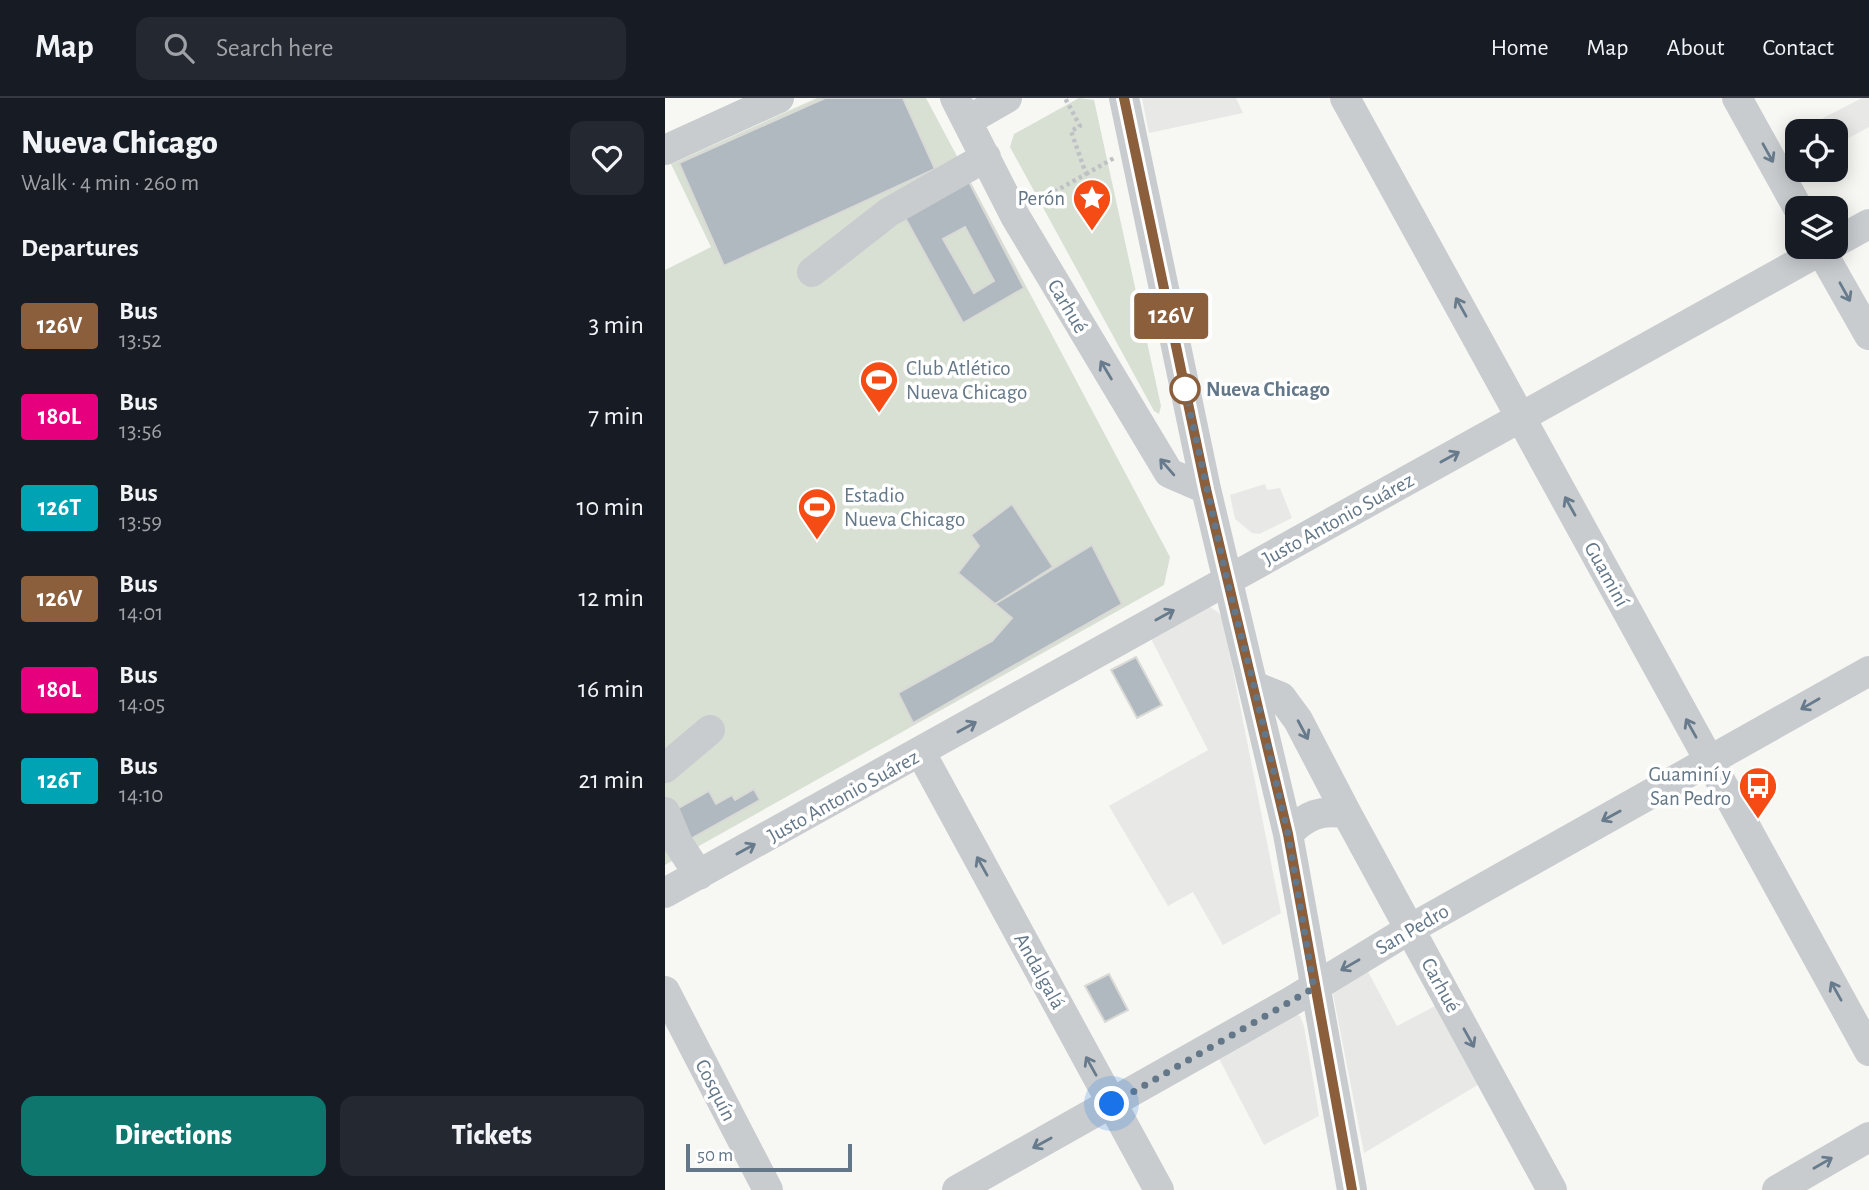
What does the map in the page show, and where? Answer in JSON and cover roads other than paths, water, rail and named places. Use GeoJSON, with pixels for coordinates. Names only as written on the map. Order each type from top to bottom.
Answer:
{"type":"FeatureCollection","features":[{"type":"Feature","properties":{"kind":"street"},"geometry":{"type":"LineString","coordinates":[[665,150],[779,98]]}},
{"type":"Feature","properties":{"kind":"street"},"geometry":{"type":"LineString","coordinates":[[961,109],[1007,98]]}},
{"type":"Feature","properties":{"kind":"street"},"geometry":{"type":"LineString","coordinates":[[1125,98],[1206,489],[1288,834],[1352,1190]]}},
{"type":"Feature","properties":{"kind":"street","name":"Guaminí"},"geometry":{"type":"LineString","coordinates":[[1345,98],[1869,1051]]}},
{"type":"Feature","properties":{"kind":"street"},"geometry":{"type":"LineString","coordinates":[[1737,98],[1791,196]]}},
{"type":"Feature","properties":{"kind":"street","name":"Carhué"},"geometry":{"type":"LineString","coordinates":[[961,109],[1015,216],[1169,473],[1206,489]]}},
{"type":"Feature","properties":{"kind":"street"},"geometry":{"type":"LineString","coordinates":[[812,272],[889,212],[986,157]]}},
{"type":"Feature","properties":{"kind":"street","name":"Justo Antonio Suárez"},"geometry":{"type":"LineString","coordinates":[[1848,235],[1869,224]]}},
{"type":"Feature","properties":{"kind":"street","name":"Justo Antonio Suárez"},"geometry":{"type":"LineString","coordinates":[[665,893],[921,753],[1803,259]]}},
{"type":"Feature","properties":{"kind":"street"},"geometry":{"type":"LineString","coordinates":[[1832,259],[1869,335]]}},
{"type":"Feature","properties":{"kind":"street","name":"San Pedro"},"geometry":{"type":"LineString","coordinates":[[957,1190],[1314,988],[1411,929],[1869,671]]}},
{"type":"Feature","properties":{"kind":"street","name":"Carhué"},"geometry":{"type":"LineString","coordinates":[[1254,686],[1281,697],[1298,720],[1552,1190]]}},
{"type":"Feature","properties":{"kind":"street"},"geometry":{"type":"LineString","coordinates":[[665,768],[710,730]]}},
{"type":"Feature","properties":{"kind":"street","name":"Andalgalá"},"geometry":{"type":"LineString","coordinates":[[921,753],[1159,1190]]}},
{"type":"Feature","properties":{"kind":"street"},"geometry":{"type":"LineString","coordinates":[[665,812],[678,843],[699,875]]}},
{"type":"Feature","properties":{"kind":"street"},"geometry":{"type":"LineString","coordinates":[[1288,834],[1311,814],[1347,814]]}},
{"type":"Feature","properties":{"kind":"street","name":"Cosquín"},"geometry":{"type":"LineString","coordinates":[[665,991],[768,1190]]}},
{"type":"Feature","properties":{"kind":"street"},"geometry":{"type":"LineString","coordinates":[[1777,1190],[1869,1137]]}},
{"type":"Feature","properties":{"kind":"place","name":"Perón"},"geometry":{"type":"Point","coordinates":[1092,232]}},
{"type":"Feature","properties":{"kind":"place","name":"Nueva Chicago"},"geometry":{"type":"Point","coordinates":[1185,389]}},
{"type":"Feature","properties":{"kind":"place","name":"Club Atlético Nueva Chicago"},"geometry":{"type":"Point","coordinates":[879,414]}},
{"type":"Feature","properties":{"kind":"place","name":"Estadio Nueva Chicago"},"geometry":{"type":"Point","coordinates":[817,541]}},
{"type":"Feature","properties":{"kind":"place","name":"Guaminí y San Pedro"},"geometry":{"type":"Point","coordinates":[1758,820]}}]}
